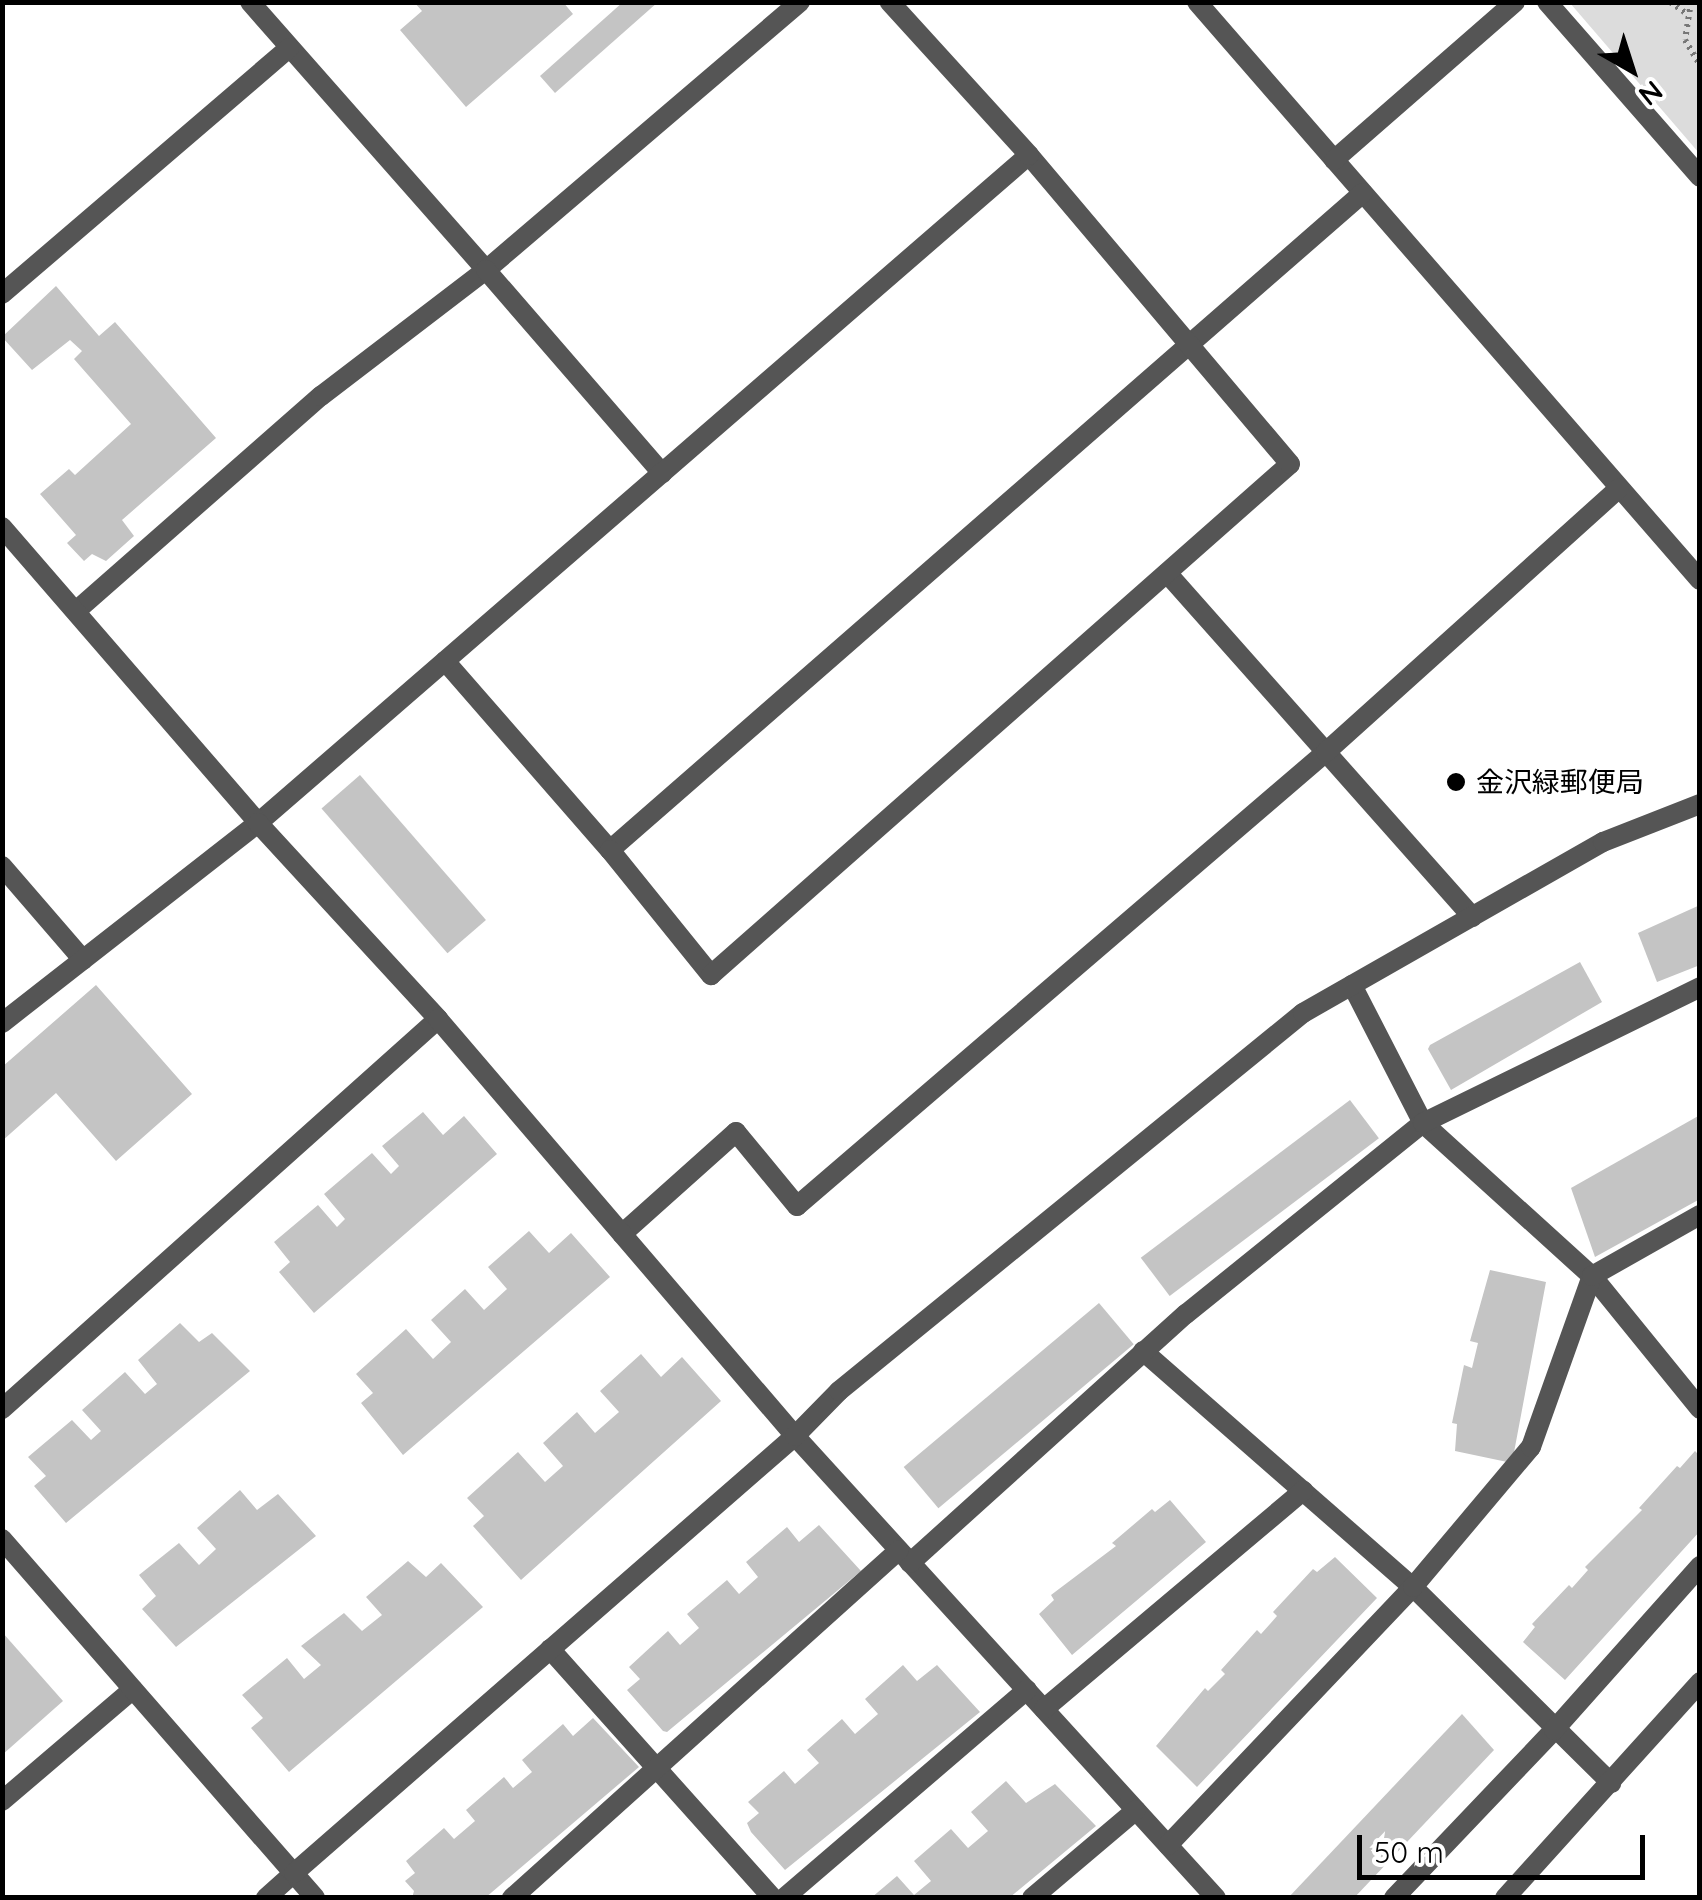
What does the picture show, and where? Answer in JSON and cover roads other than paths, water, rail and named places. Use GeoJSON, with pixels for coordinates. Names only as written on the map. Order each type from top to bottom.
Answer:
{"type":"FeatureCollection","features":[{"type":"Feature","properties":{"kind":"street"},"geometry":{"type":"LineString","coordinates":[[250,2],[662,473]]}},
{"type":"Feature","properties":{"kind":"street"},"geometry":{"type":"LineString","coordinates":[[76,611],[321,396],[486,270],[800,2]]}},
{"type":"Feature","properties":{"kind":"street"},"geometry":{"type":"LineString","coordinates":[[444,662],[610,850],[711,975],[1290,464],[1028,155],[890,2]]}},
{"type":"Feature","properties":{"kind":"street"},"geometry":{"type":"LineString","coordinates":[[1334,160],[1515,2]]}},
{"type":"Feature","properties":{"kind":"street"},"geometry":{"type":"LineString","coordinates":[[1547,2],[1700,176]]}},
{"type":"Feature","properties":{"kind":"street"},"geometry":{"type":"LineString","coordinates":[[1210,7],[1334,160],[1700,580]]}},
{"type":"Feature","properties":{"kind":"street"},"geometry":{"type":"LineString","coordinates":[[2,294],[289,48]]}},
{"type":"Feature","properties":{"kind":"street"},"geometry":{"type":"LineString","coordinates":[[2,1023],[258,822],[1028,155]]}},
{"type":"Feature","properties":{"kind":"street"},"geometry":{"type":"LineString","coordinates":[[610,850],[1363,193]]}},
{"type":"Feature","properties":{"kind":"street"},"geometry":{"type":"LineString","coordinates":[[622,1234],[736,1132],[796,1206],[1326,752],[1619,488]]}},
{"type":"Feature","properties":{"kind":"street"},"geometry":{"type":"LineString","coordinates":[[2,527],[258,822],[438,1019],[795,1436],[1216,1898]]}},
{"type":"Feature","properties":{"kind":"street"},"geometry":{"type":"LineString","coordinates":[[1167,572],[1472,917]]}},
{"type":"Feature","properties":{"kind":"street"},"geometry":{"type":"LineString","coordinates":[[266,1898],[795,1436],[840,1391],[1288,1025],[1603,842],[1700,804]]}},
{"type":"Feature","properties":{"kind":"street"},"geometry":{"type":"LineString","coordinates":[[2,866],[83,960]]}},
{"type":"Feature","properties":{"kind":"street"},"geometry":{"type":"LineString","coordinates":[[1352,985],[1424,1124],[1592,1276],[1700,1409]]}},
{"type":"Feature","properties":{"kind":"street"},"geometry":{"type":"LineString","coordinates":[[512,1898],[655,1767],[1143,1351],[1424,1124],[1700,987]]}},
{"type":"Feature","properties":{"kind":"street"},"geometry":{"type":"LineString","coordinates":[[2,1409],[438,1019]]}},
{"type":"Feature","properties":{"kind":"street"},"geometry":{"type":"LineString","coordinates":[[1168,1845],[1413,1587],[1531,1447],[1592,1276],[1700,1215]]}},
{"type":"Feature","properties":{"kind":"street"},"geometry":{"type":"LineString","coordinates":[[1143,1351],[1413,1587],[1611,1783]]}},
{"type":"Feature","properties":{"kind":"street"},"geometry":{"type":"LineString","coordinates":[[1044,1709],[1303,1491]]}},
{"type":"Feature","properties":{"kind":"street"},"geometry":{"type":"LineString","coordinates":[[2,1539],[315,1898]]}},
{"type":"Feature","properties":{"kind":"street"},"geometry":{"type":"LineString","coordinates":[[1394,1898],[1554,1730],[1700,1566]]}},
{"type":"Feature","properties":{"kind":"street"},"geometry":{"type":"LineString","coordinates":[[550,1650],[774,1898]]}},
{"type":"Feature","properties":{"kind":"street"},"geometry":{"type":"LineString","coordinates":[[1506,1898],[1700,1682]]}},
{"type":"Feature","properties":{"kind":"street"},"geometry":{"type":"LineString","coordinates":[[2,1801],[133,1689]]}},
{"type":"Feature","properties":{"kind":"street"},"geometry":{"type":"LineString","coordinates":[[784,1898],[1027,1690]]}},
{"type":"Feature","properties":{"kind":"street"},"geometry":{"type":"LineString","coordinates":[[1032,1898],[1136,1810]]}},
{"type":"Feature","properties":{"kind":"place","name":"金沢緑郵便局"},"geometry":{"type":"Point","coordinates":[1456,782]}}]}
